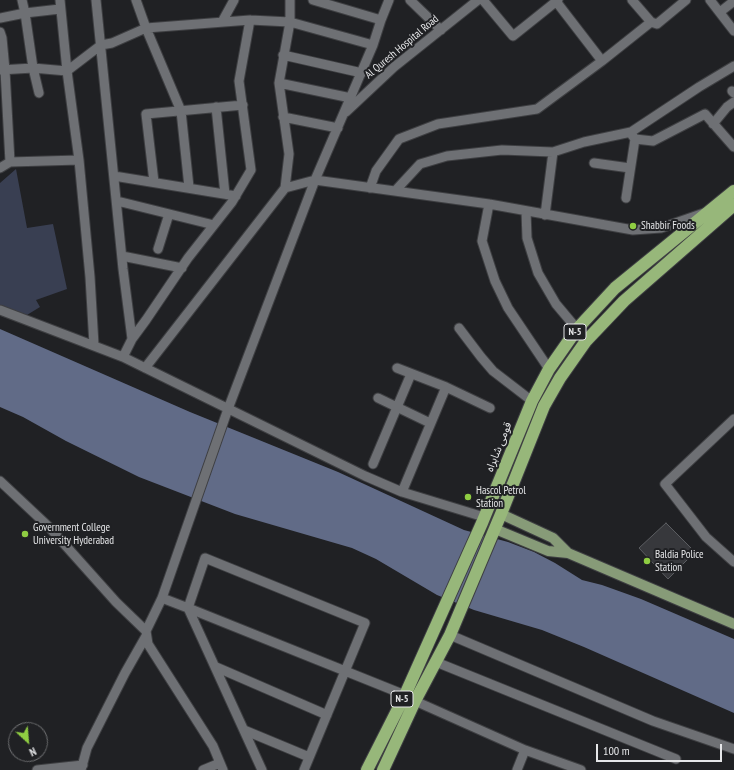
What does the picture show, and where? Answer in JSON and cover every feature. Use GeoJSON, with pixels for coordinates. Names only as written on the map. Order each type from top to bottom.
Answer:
{"type":"FeatureCollection","features":[{"type":"Feature","properties":{"kind":"highway","name":"قومی شاہراہ"},"geometry":{"type":"LineString","coordinates":[[367,770],[404,695],[435,627],[483,520],[532,401],[549,368],[577,329],[614,288],[734,191]]}},
{"type":"Feature","properties":{"kind":"highway","name":"N-5"},"geometry":{"type":"LineString","coordinates":[[383,770],[415,702],[450,635],[494,532],[544,406],[560,378],[586,341],[624,300],[734,206]]}},
{"type":"Feature","properties":{"kind":"highway"},"geometry":{"type":"LineString","coordinates":[[532,401],[544,406]]}},
{"type":"Feature","properties":{"kind":"main road"},"geometry":{"type":"LineString","coordinates":[[501,514],[554,538],[568,553]]}},
{"type":"Feature","properties":{"kind":"main road"},"geometry":{"type":"LineString","coordinates":[[494,532],[548,550],[568,553],[734,624]]}},
{"type":"Feature","properties":{"kind":"street"},"geometry":{"type":"LineString","coordinates":[[22,0],[33,68],[39,94]]}},
{"type":"Feature","properties":{"kind":"street"},"geometry":{"type":"LineString","coordinates":[[96,0],[132,339]]}},
{"type":"Feature","properties":{"kind":"street"},"geometry":{"type":"LineString","coordinates":[[136,0],[146,28],[181,111],[189,187]]}},
{"type":"Feature","properties":{"kind":"street"},"geometry":{"type":"LineString","coordinates":[[222,22],[234,0]]}},
{"type":"Feature","properties":{"kind":"street"},"geometry":{"type":"LineString","coordinates":[[145,368],[286,188],[289,154],[279,83],[290,22],[290,0]]}},
{"type":"Feature","properties":{"kind":"street"},"geometry":{"type":"LineString","coordinates":[[313,0],[381,20]]}},
{"type":"Feature","properties":{"kind":"street"},"geometry":{"type":"LineString","coordinates":[[37,770],[82,768],[87,748],[146,634],[162,598],[228,409],[315,180],[362,73],[389,0]]}},
{"type":"Feature","properties":{"kind":"street"},"geometry":{"type":"LineString","coordinates":[[410,0],[441,30]]}},
{"type":"Feature","properties":{"kind":"street","name":"Al Quresh Hospital Road"},"geometry":{"type":"LineString","coordinates":[[344,114],[394,67],[478,0]]}},
{"type":"Feature","properties":{"kind":"street"},"geometry":{"type":"LineString","coordinates":[[483,0],[513,36],[556,1],[602,61]]}},
{"type":"Feature","properties":{"kind":"street"},"geometry":{"type":"LineString","coordinates":[[632,0],[651,22],[657,24],[686,0]]}},
{"type":"Feature","properties":{"kind":"street"},"geometry":{"type":"LineString","coordinates":[[710,0],[734,31]]}},
{"type":"Feature","properties":{"kind":"street"},"geometry":{"type":"LineString","coordinates":[[720,12],[734,1]]}},
{"type":"Feature","properties":{"kind":"street"},"geometry":{"type":"LineString","coordinates":[[0,18],[60,5],[79,160],[90,277],[94,345]]}},
{"type":"Feature","properties":{"kind":"street"},"geometry":{"type":"LineString","coordinates":[[123,357],[132,339],[182,268],[236,196],[251,170],[240,81],[250,20]]}},
{"type":"Feature","properties":{"kind":"street"},"geometry":{"type":"LineString","coordinates":[[3,70],[33,68],[67,71],[101,45],[112,43],[146,28],[250,20],[290,22],[373,45]]}},
{"type":"Feature","properties":{"kind":"street"},"geometry":{"type":"LineString","coordinates":[[370,188],[376,171],[399,139],[438,124],[536,109],[602,61],[651,22]]}},
{"type":"Feature","properties":{"kind":"street"},"geometry":{"type":"LineString","coordinates":[[0,32],[2,38],[10,162]]}},
{"type":"Feature","properties":{"kind":"street"},"geometry":{"type":"LineString","coordinates":[[284,55],[362,73]]}},
{"type":"Feature","properties":{"kind":"street"},"geometry":{"type":"LineString","coordinates":[[626,198],[633,136],[680,99],[734,66]]}},
{"type":"Feature","properties":{"kind":"street"},"geometry":{"type":"LineString","coordinates":[[279,83],[351,98]]}},
{"type":"Feature","properties":{"kind":"street"},"geometry":{"type":"LineString","coordinates":[[713,124],[727,107],[734,102]]}},
{"type":"Feature","properties":{"kind":"street"},"geometry":{"type":"LineString","coordinates":[[154,182],[146,114],[243,105]]}},
{"type":"Feature","properties":{"kind":"street"},"geometry":{"type":"LineString","coordinates":[[216,108],[225,194]]}},
{"type":"Feature","properties":{"kind":"street"},"geometry":{"type":"LineString","coordinates":[[395,191],[420,164],[447,156],[502,150],[553,152],[584,142],[633,136],[653,142],[705,114],[734,147]]}},
{"type":"Feature","properties":{"kind":"street"},"geometry":{"type":"LineString","coordinates":[[283,117],[338,128]]}},
{"type":"Feature","properties":{"kind":"street"},"geometry":{"type":"LineString","coordinates":[[545,215],[553,152]]}},
{"type":"Feature","properties":{"kind":"street"},"geometry":{"type":"LineString","coordinates":[[0,168],[10,162],[79,160]]}},
{"type":"Feature","properties":{"kind":"street"},"geometry":{"type":"LineString","coordinates":[[594,162],[630,168]]}},
{"type":"Feature","properties":{"kind":"street"},"geometry":{"type":"LineString","coordinates":[[114,176],[189,187],[236,196]]}},
{"type":"Feature","properties":{"kind":"street"},"geometry":{"type":"LineString","coordinates":[[286,188],[315,180],[489,204],[633,230],[662,228],[709,211]]}},
{"type":"Feature","properties":{"kind":"street"},"geometry":{"type":"LineString","coordinates":[[117,201],[214,225]]}},
{"type":"Feature","properties":{"kind":"street"},"geometry":{"type":"LineString","coordinates":[[489,204],[482,241],[495,281],[508,308],[549,368]]}},
{"type":"Feature","properties":{"kind":"street"},"geometry":{"type":"LineString","coordinates":[[526,211],[527,238],[538,273],[556,304],[577,329]]}},
{"type":"Feature","properties":{"kind":"street"},"geometry":{"type":"LineString","coordinates":[[158,249],[169,214]]}},
{"type":"Feature","properties":{"kind":"street"},"geometry":{"type":"LineString","coordinates":[[122,256],[182,268]]}},
{"type":"Feature","properties":{"kind":"street"},"geometry":{"type":"LineString","coordinates":[[0,310],[123,357],[365,476],[402,492],[483,520]]}},
{"type":"Feature","properties":{"kind":"street"},"geometry":{"type":"LineString","coordinates":[[459,328],[493,371],[532,401]]}},
{"type":"Feature","properties":{"kind":"street"},"geometry":{"type":"LineString","coordinates":[[397,368],[446,387],[490,408]]}},
{"type":"Feature","properties":{"kind":"street"},"geometry":{"type":"LineString","coordinates":[[373,464],[411,374]]}},
{"type":"Feature","properties":{"kind":"street"},"geometry":{"type":"LineString","coordinates":[[402,492],[446,387]]}},
{"type":"Feature","properties":{"kind":"street"},"geometry":{"type":"LineString","coordinates":[[378,398],[430,423]]}},
{"type":"Feature","properties":{"kind":"street"},"geometry":{"type":"LineString","coordinates":[[734,419],[665,484],[706,537],[734,562]]}},
{"type":"Feature","properties":{"kind":"street"},"geometry":{"type":"LineString","coordinates":[[0,480],[49,527],[146,634],[148,644],[213,746],[222,766],[203,770]]}},
{"type":"Feature","properties":{"kind":"street"},"geometry":{"type":"LineString","coordinates":[[262,770],[188,608],[206,558],[365,623],[304,770]]}},
{"type":"Feature","properties":{"kind":"street"},"geometry":{"type":"LineString","coordinates":[[162,598],[404,695]]}},
{"type":"Feature","properties":{"kind":"street"},"geometry":{"type":"LineString","coordinates":[[450,635],[653,721],[734,749]]}},
{"type":"Feature","properties":{"kind":"street"},"geometry":{"type":"LineString","coordinates":[[436,662],[676,759]]}},
{"type":"Feature","properties":{"kind":"street"},"geometry":{"type":"LineString","coordinates":[[216,667],[327,714]]}},
{"type":"Feature","properties":{"kind":"street"},"geometry":{"type":"LineString","coordinates":[[415,702],[524,750],[581,770]]}},
{"type":"Feature","properties":{"kind":"street"},"geometry":{"type":"LineString","coordinates":[[244,730],[309,758]]}},
{"type":"Feature","properties":{"kind":"street"},"geometry":{"type":"LineString","coordinates":[[517,770],[524,750]]}},
{"type":"Feature","properties":{"kind":"shaded area"},"geometry":{"type":"Polygon","coordinates":[[[16,169],[27,228],[53,224],[67,289],[36,300],[40,307],[22,318],[0,308],[0,183],[16,169]]]}},
{"type":"Feature","properties":{"kind":"shaded area"},"geometry":{"type":"Polygon","coordinates":[[[0,329],[190,412],[338,472],[464,530],[508,542],[534,552],[582,580],[602,585],[641,599],[734,639],[734,713],[542,630],[474,610],[437,595],[376,559],[352,548],[235,514],[139,477],[66,441],[23,417],[0,407],[0,329]]]}},
{"type":"Feature","properties":{"kind":"building"},"geometry":{"type":"Polygon","coordinates":[[[666,523],[695,552],[668,579],[639,548],[666,523]]]}},
{"type":"Feature","properties":{"kind":"place","name":"Shabbir Foods"},"geometry":{"type":"Point","coordinates":[633,226]}},
{"type":"Feature","properties":{"kind":"place","name":"Hascol Petrol Station"},"geometry":{"type":"Point","coordinates":[468,497]}},
{"type":"Feature","properties":{"kind":"place","name":"Government College University Hyderabad"},"geometry":{"type":"Point","coordinates":[25,534]}},
{"type":"Feature","properties":{"kind":"place","name":"Baldia Police Station"},"geometry":{"type":"Point","coordinates":[647,561]}}]}
